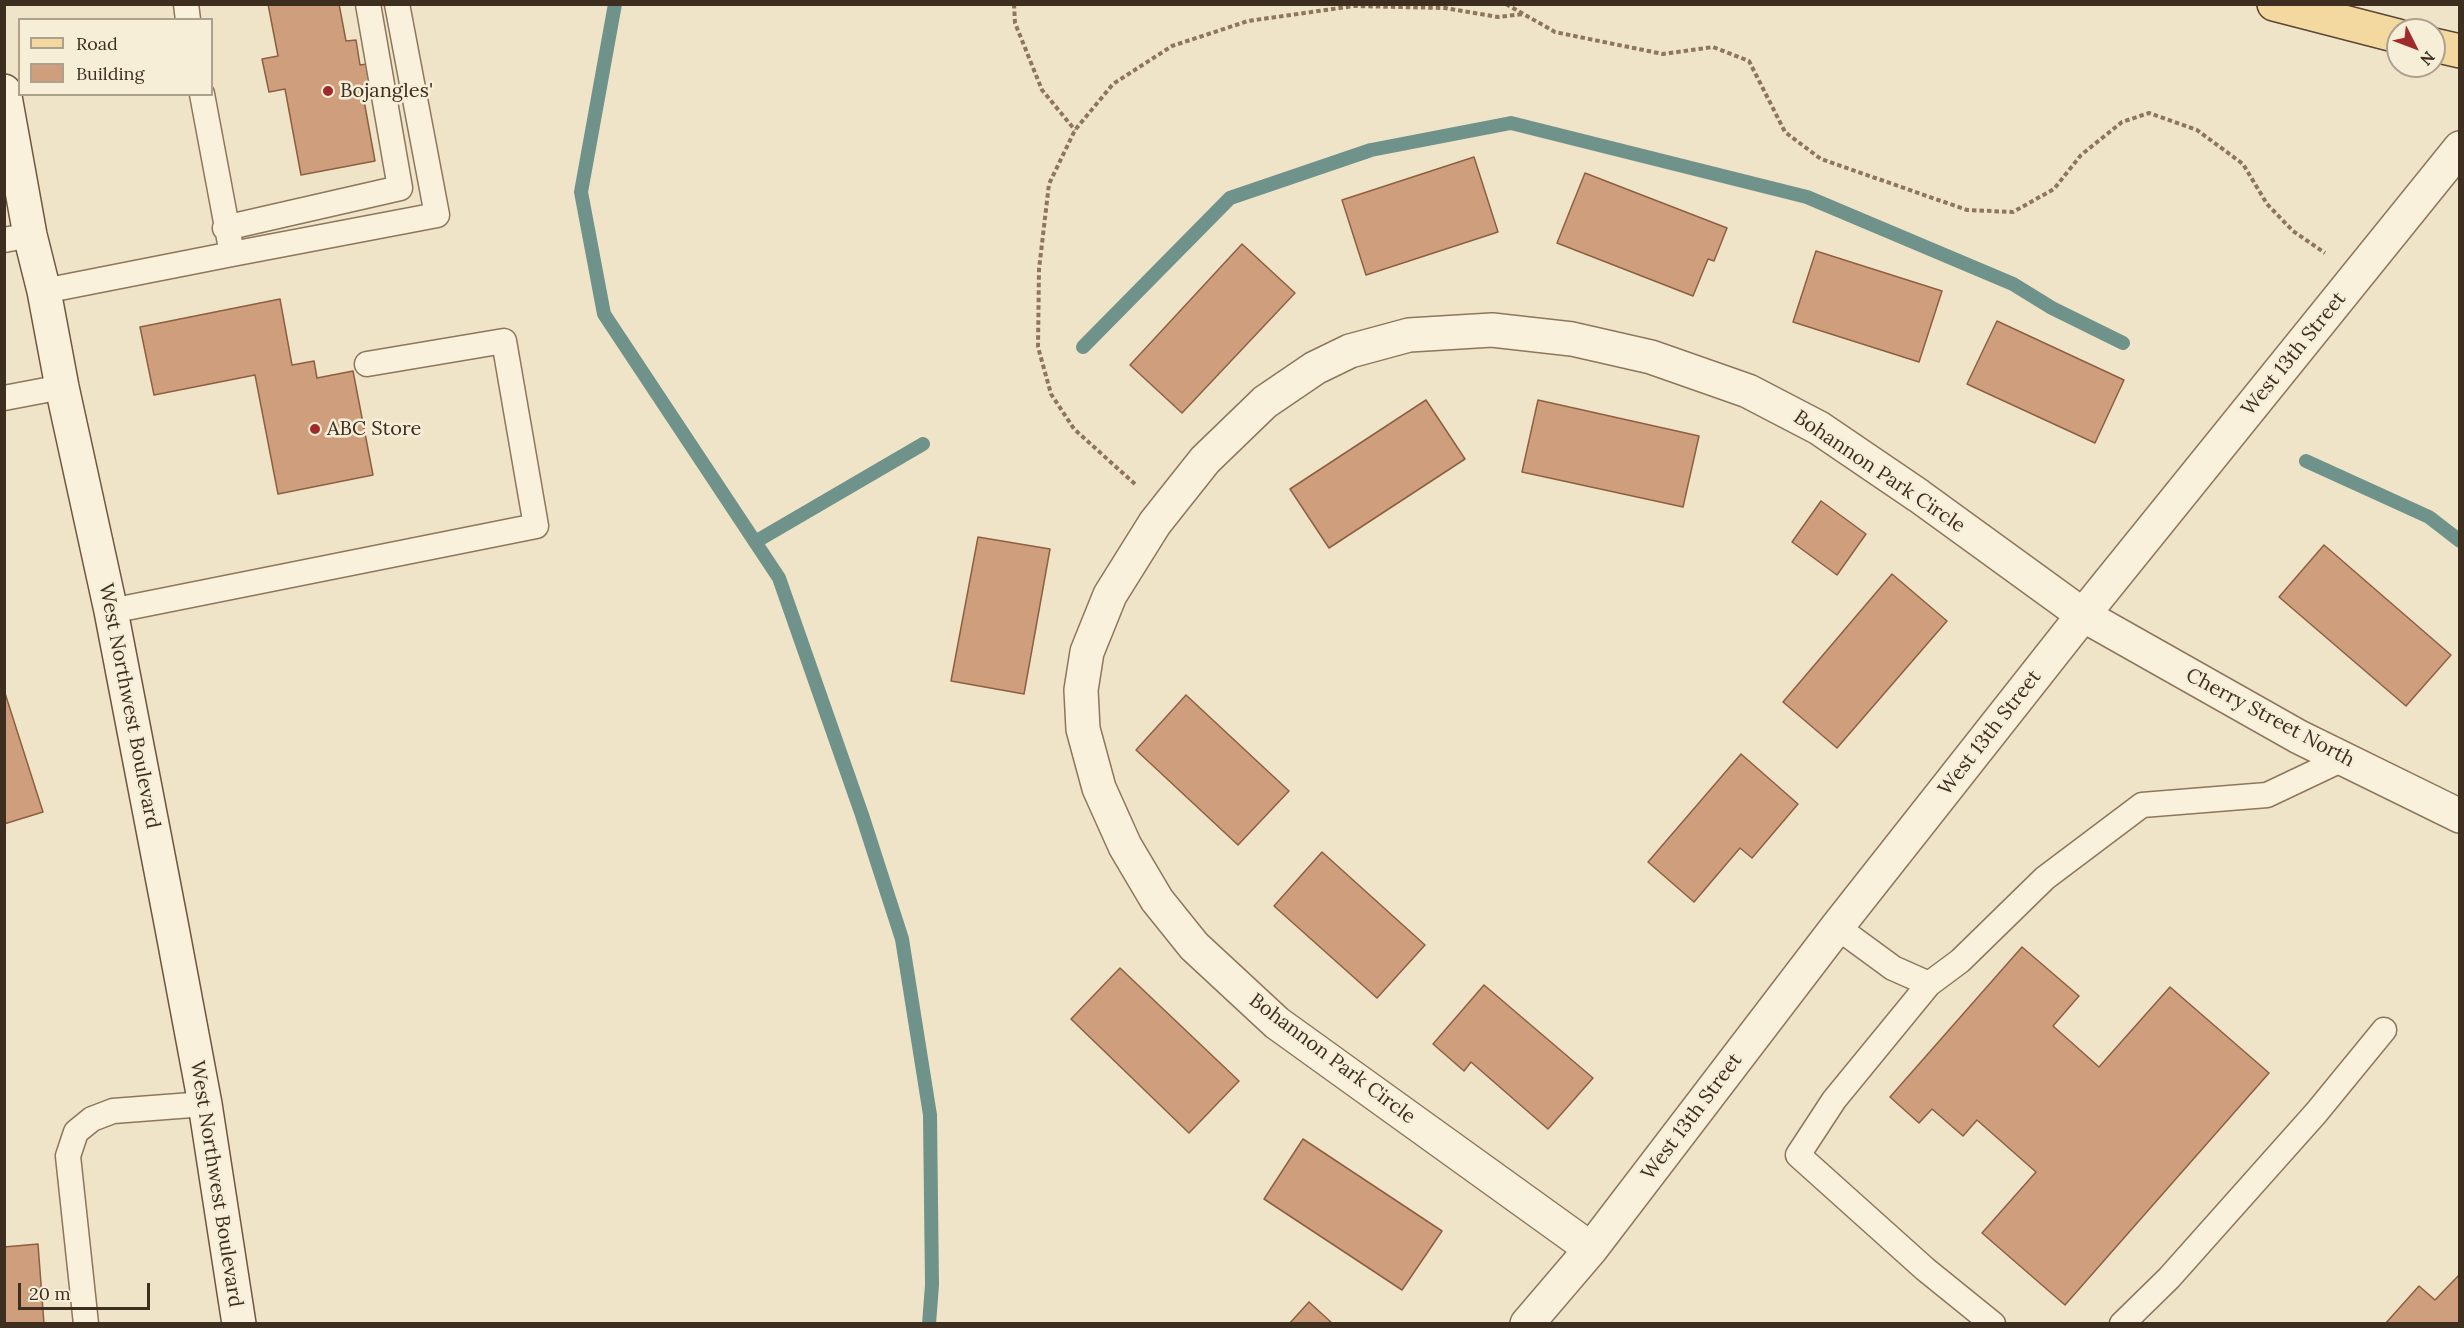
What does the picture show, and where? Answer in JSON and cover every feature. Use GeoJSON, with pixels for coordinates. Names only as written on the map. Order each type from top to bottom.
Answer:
{"type":"FeatureCollection","features":[{"type":"Feature","properties":{"kind":"main road"},"geometry":{"type":"LineString","coordinates":[[2274,4],[2386,33]]}},
{"type":"Feature","properties":{"kind":"street","name":"West Northwest Boulevard"},"geometry":{"type":"LineString","coordinates":[[4,91],[17,237],[44,291],[62,387],[111,611],[204,1104],[238,1323]]}},
{"type":"Feature","properties":{"kind":"street","name":"West 13th Street"},"geometry":{"type":"LineString","coordinates":[[1527,1323],[1591,1249],[1837,927],[2083,615],[2460,148]]}},
{"type":"Feature","properties":{"kind":"street","name":"Bohannon Park Circle"},"geometry":{"type":"LineString","coordinates":[[1591,1249],[1277,1023],[1194,946],[1157,900],[1125,846],[1099,788],[1083,729],[1081,690],[1087,652],[1110,595],[1165,511],[1205,460],[1265,402],[1315,368],[1350,351],[1409,335],[1492,330],[1572,339],[1651,357],[1748,391],[1819,428],[1919,496],[2083,615]]}},
{"type":"Feature","properties":{"kind":"street","name":"Cherry Street North"},"geometry":{"type":"LineString","coordinates":[[2083,615],[2299,737],[2460,816]]}},
{"type":"Feature","properties":{"kind":"lane"},"geometry":{"type":"LineString","coordinates":[[225,228],[400,188],[368,4]]}},
{"type":"Feature","properties":{"kind":"lane"},"geometry":{"type":"LineString","coordinates":[[44,291],[437,215],[397,4]]}},
{"type":"Feature","properties":{"kind":"lane"},"geometry":{"type":"LineString","coordinates":[[202,96],[225,228],[232,254]]}},
{"type":"Feature","properties":{"kind":"lane"},"geometry":{"type":"LineString","coordinates":[[111,611],[537,526],[504,341],[366,364]]}},
{"type":"Feature","properties":{"kind":"lane"},"geometry":{"type":"LineString","coordinates":[[4,398],[62,387]]}},
{"type":"Feature","properties":{"kind":"lane"},"geometry":{"type":"LineString","coordinates":[[1993,1323],[1925,1269],[1798,1155],[1834,1100],[1929,984],[1960,961],[2045,878],[2142,805],[2267,795],[2343,759]]}},
{"type":"Feature","properties":{"kind":"lane"},"geometry":{"type":"LineString","coordinates":[[1837,927],[1893,968],[1929,984]]}},
{"type":"Feature","properties":{"kind":"lane"},"geometry":{"type":"LineString","coordinates":[[2122,1323],[2169,1278],[2316,1113],[2384,1030]]}},
{"type":"Feature","properties":{"kind":"lane"},"geometry":{"type":"LineString","coordinates":[[86,1323],[68,1156],[75,1132],[92,1119],[113,1111],[204,1104]]}},
{"type":"Feature","properties":{"kind":"path"},"geometry":{"type":"LineString","coordinates":[[1014,4],[1015,23],[1042,90],[1075,130]]}},
{"type":"Feature","properties":{"kind":"path"},"geometry":{"type":"LineString","coordinates":[[1506,4],[1555,32],[1663,54],[1713,47],[1749,61],[1785,132],[1821,159],[1967,210],[2013,212],[2054,189],[2081,155],[2122,122],[2149,113],[2198,130],[2243,164],[2267,204],[2293,231],[2358,275]]}},
{"type":"Feature","properties":{"kind":"path"},"geometry":{"type":"LineString","coordinates":[[1165,511],[1074,429],[1052,394],[1038,347],[1039,268],[1049,184],[1075,130],[1113,84],[1172,46],[1248,21],[1354,6],[1445,8],[1498,17],[1524,14]]}},
{"type":"Feature","properties":{"kind":"building","name":"Bojangles'"},"geometry":{"type":"Polygon","coordinates":[[[268,4],[339,4],[346,41],[356,40],[360,65],[367,64],[372,94],[363,95],[375,161],[301,175],[285,89],[269,92],[262,59],[278,56],[268,4]]]}},
{"type":"Feature","properties":{"kind":"building"},"geometry":{"type":"Polygon","coordinates":[[[1474,157],[1498,232],[1366,275],[1342,200],[1474,157]]]}},
{"type":"Feature","properties":{"kind":"building"},"geometry":{"type":"Polygon","coordinates":[[[1585,173],[1727,228],[1714,261],[1708,259],[1693,296],[1557,243],[1585,173]]]}},
{"type":"Feature","properties":{"kind":"building"},"geometry":{"type":"Polygon","coordinates":[[[1242,244],[1295,293],[1182,413],[1130,365],[1242,244]]]}},
{"type":"Feature","properties":{"kind":"building"},"geometry":{"type":"Polygon","coordinates":[[[1816,251],[1942,291],[1919,362],[1793,322],[1816,251]]]}},
{"type":"Feature","properties":{"kind":"building"},"geometry":{"type":"Polygon","coordinates":[[[280,299],[292,365],[314,361],[317,378],[353,371],[373,475],[278,494],[255,375],[154,395],[140,327],[280,299]]]}},
{"type":"Feature","properties":{"kind":"building"},"geometry":{"type":"Polygon","coordinates":[[[1997,321],[2124,380],[2095,443],[1967,384],[1997,321]]]}},
{"type":"Feature","properties":{"kind":"building"},"geometry":{"type":"Polygon","coordinates":[[[1426,400],[1465,459],[1329,548],[1290,489],[1426,400]]]}},
{"type":"Feature","properties":{"kind":"building"},"geometry":{"type":"Polygon","coordinates":[[[1538,400],[1699,436],[1683,507],[1522,472],[1538,400]]]}},
{"type":"Feature","properties":{"kind":"building"},"geometry":{"type":"Polygon","coordinates":[[[1821,501],[1866,534],[1837,575],[1792,542],[1821,501]]]}},
{"type":"Feature","properties":{"kind":"building"},"geometry":{"type":"Polygon","coordinates":[[[978,537],[1050,549],[1024,694],[951,681],[978,537]]]}},
{"type":"Feature","properties":{"kind":"building"},"geometry":{"type":"Polygon","coordinates":[[[2324,545],[2451,655],[2406,706],[2279,597],[2324,545]]]}},
{"type":"Feature","properties":{"kind":"building"},"geometry":{"type":"Polygon","coordinates":[[[1892,574],[1947,621],[1837,748],[1783,702],[1892,574]]]}},
{"type":"Feature","properties":{"kind":"building"},"geometry":{"type":"Polygon","coordinates":[[[4,690],[43,812],[4,824],[4,690]]]}},
{"type":"Feature","properties":{"kind":"building"},"geometry":{"type":"Polygon","coordinates":[[[1186,695],[1289,791],[1238,845],[1136,750],[1186,695]]]}},
{"type":"Feature","properties":{"kind":"building"},"geometry":{"type":"Polygon","coordinates":[[[1741,754],[1798,804],[1752,858],[1740,848],[1694,902],[1648,862],[1741,754]]]}},
{"type":"Feature","properties":{"kind":"building"},"geometry":{"type":"Polygon","coordinates":[[[1322,852],[1425,945],[1377,998],[1274,906],[1322,852]]]}},
{"type":"Feature","properties":{"kind":"building"},"geometry":{"type":"Polygon","coordinates":[[[2022,947],[2079,996],[2053,1026],[2099,1067],[2170,987],[2269,1073],[2065,1305],[1982,1233],[2036,1172],[1977,1120],[1963,1136],[1932,1109],[1919,1123],[1890,1097],[2022,947]]]}},
{"type":"Feature","properties":{"kind":"building"},"geometry":{"type":"Polygon","coordinates":[[[1120,968],[1239,1081],[1189,1133],[1071,1019],[1120,968]]]}},
{"type":"Feature","properties":{"kind":"building"},"geometry":{"type":"Polygon","coordinates":[[[1484,985],[1593,1078],[1548,1129],[1471,1062],[1464,1071],[1433,1044],[1484,985]]]}},
{"type":"Feature","properties":{"kind":"building"},"geometry":{"type":"Polygon","coordinates":[[[1303,1139],[1442,1231],[1402,1290],[1264,1199],[1303,1139]]]}},
{"type":"Feature","properties":{"kind":"building"},"geometry":{"type":"Polygon","coordinates":[[[38,1244],[44,1324],[4,1324],[4,1247],[38,1244]]]}},
{"type":"Feature","properties":{"kind":"building"},"geometry":{"type":"Polygon","coordinates":[[[2460,1274],[2460,1324],[2385,1324],[2419,1286],[2435,1300],[2460,1274]]]}},
{"type":"Feature","properties":{"kind":"building"},"geometry":{"type":"Polygon","coordinates":[[[1309,1302],[1333,1324],[1289,1324],[1309,1302]]]}},
{"type":"Feature","properties":{"kind":"waterway"},"geometry":{"type":"LineString","coordinates":[[615,4],[581,192],[604,314],[779,578],[862,815],[902,939],[930,1115],[932,1285],[929,1324]]}},
{"type":"Feature","properties":{"kind":"waterway"},"geometry":{"type":"LineString","coordinates":[[1083,347],[1230,198],[1371,150],[1511,123],[1807,197],[2013,284],[2052,308],[2123,343]]}},
{"type":"Feature","properties":{"kind":"waterway"},"geometry":{"type":"LineString","coordinates":[[755,542],[923,444]]}},
{"type":"Feature","properties":{"kind":"waterway"},"geometry":{"type":"LineString","coordinates":[[2306,461],[2429,517],[2460,541]]}},
{"type":"Feature","properties":{"kind":"place","name":"Bojangles'"},"geometry":{"type":"Point","coordinates":[328,91]}},
{"type":"Feature","properties":{"kind":"place","name":"ABC Store"},"geometry":{"type":"Point","coordinates":[315,429]}}]}
